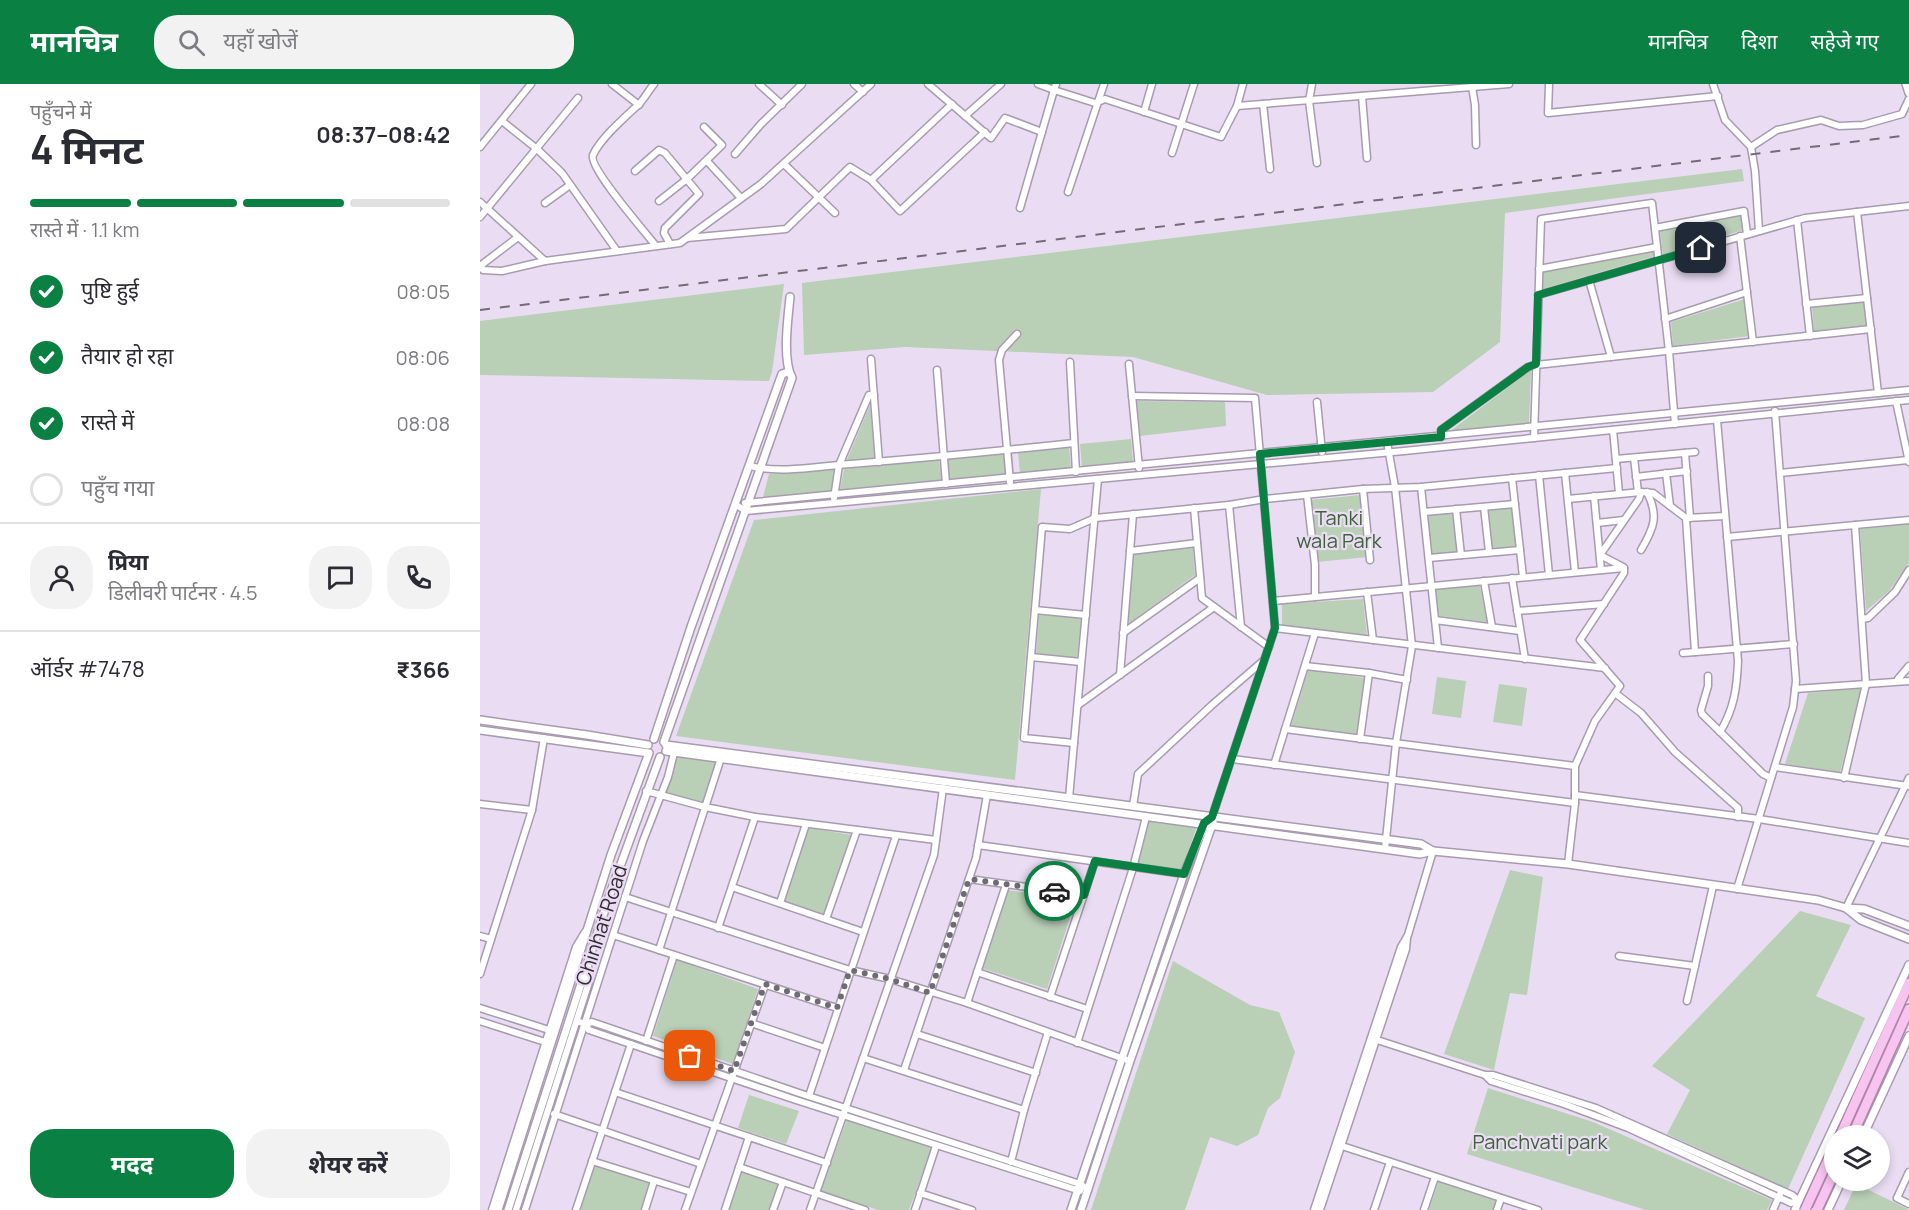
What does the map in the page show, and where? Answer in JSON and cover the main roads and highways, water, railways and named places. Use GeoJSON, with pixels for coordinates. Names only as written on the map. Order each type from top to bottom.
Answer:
{"type":"FeatureCollection","features":[{"type":"Feature","properties":{"kind":"highway"},"geometry":{"type":"LineString","coordinates":[[1845,1125],[1909,983]]}},
{"type":"Feature","properties":{"kind":"highway"},"geometry":{"type":"LineString","coordinates":[[1857,1125],[1909,1009]]}},
{"type":"Feature","properties":{"kind":"highway"},"geometry":{"type":"LineString","coordinates":[[1805,1210],[1824,1169]]}},
{"type":"Feature","properties":{"kind":"highway"},"geometry":{"type":"LineString","coordinates":[[1818,1210],[1826,1191]]}},
{"type":"Feature","properties":{"kind":"railway"},"geometry":{"type":"LineString","coordinates":[[480,310],[1909,135]]}},
{"type":"Feature","properties":{"kind":"park label","name":"Tanki wala Park"},"geometry":{"type":"Point","coordinates":[1339,528]}},
{"type":"Feature","properties":{"kind":"park label","name":"Panchvati park"},"geometry":{"type":"Point","coordinates":[1540,1141]}}]}
